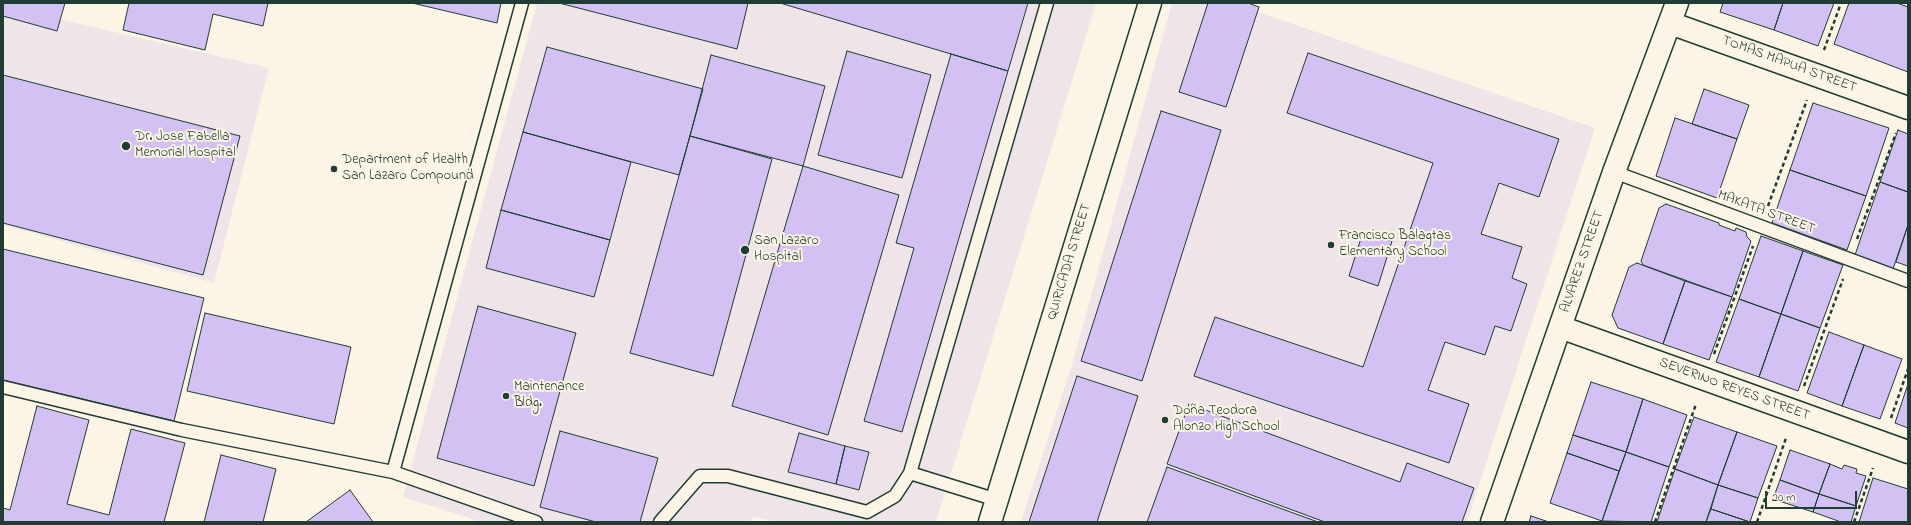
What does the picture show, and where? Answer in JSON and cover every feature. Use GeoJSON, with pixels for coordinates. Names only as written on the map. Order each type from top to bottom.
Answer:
{"type":"FeatureCollection","features":[{"type":"Feature","properties":{"kind":"street","name":"QUIRICADA STREET"},"geometry":{"type":"LineString","coordinates":[[990,522],[1150,3]]}},
{"type":"Feature","properties":{"kind":"street","name":"TOMAS MAPUA STREET"},"geometry":{"type":"LineString","coordinates":[[1673,13],[1815,75],[1907,107]]}},
{"type":"Feature","properties":{"kind":"street","name":"ALVAREZ STREET"},"geometry":{"type":"LineString","coordinates":[[1492,522],[1614,172],[1673,13]]}},
{"type":"Feature","properties":{"kind":"street","name":"SEVERINO REYES STREET"},"geometry":{"type":"LineString","coordinates":[[1560,327],[1908,452]]}},
{"type":"Feature","properties":{"kind":"lane"},"geometry":{"type":"LineString","coordinates":[[393,472],[522,3]]}},
{"type":"Feature","properties":{"kind":"lane"},"geometry":{"type":"LineString","coordinates":[[660,522],[700,476],[728,476],[867,512],[895,496],[910,473],[1047,3]]}},
{"type":"Feature","properties":{"kind":"lane","name":"MAKATA STREET"},"geometry":{"type":"LineString","coordinates":[[1614,172],[1908,281]]}},
{"type":"Feature","properties":{"kind":"lane"},"geometry":{"type":"LineString","coordinates":[[3,387],[182,430],[393,472],[536,522]]}},
{"type":"Feature","properties":{"kind":"lane"},"geometry":{"type":"LineString","coordinates":[[910,473],[997,500]]}},
{"type":"Feature","properties":{"kind":"path"},"geometry":{"type":"LineString","coordinates":[[1655,522],[1704,379],[1841,3]]}},
{"type":"Feature","properties":{"kind":"path"},"geometry":{"type":"LineString","coordinates":[[1757,522],[1795,412],[1907,107]]}},
{"type":"Feature","properties":{"kind":"shaded area","name":"San Lazaro Hospital"},"geometry":{"type":"Polygon","coordinates":[[[537,3],[1096,3],[936,522],[779,522],[753,517],[750,522],[482,522],[403,497],[537,3]]]}},
{"type":"Feature","properties":{"kind":"shaded area","name":"Francisco Balagtas Elementary School"},"geometry":{"type":"Polygon","coordinates":[[[1172,3],[1232,3],[1595,128],[1467,522],[1021,522],[1073,361],[1172,3]]]}},
{"type":"Feature","properties":{"kind":"shaded area","name":"Dr. Jose Fabella Memorial Hospital"},"geometry":{"type":"Polygon","coordinates":[[[3,6],[269,68],[214,283],[3,225],[3,6]]]}},
{"type":"Feature","properties":{"kind":"building"},"geometry":{"type":"Polygon","coordinates":[[[3,3],[65,3],[57,31],[3,16],[3,3]]]}},
{"type":"Feature","properties":{"kind":"building"},"geometry":{"type":"Polygon","coordinates":[[[129,3],[268,3],[263,26],[213,14],[205,50],[123,30],[129,3]]]}},
{"type":"Feature","properties":{"kind":"building"},"geometry":{"type":"Polygon","coordinates":[[[412,3],[501,3],[497,23],[412,3]]]}},
{"type":"Feature","properties":{"kind":"building"},"geometry":{"type":"Polygon","coordinates":[[[559,3],[748,3],[737,49],[559,3]]]}},
{"type":"Feature","properties":{"kind":"building"},"geometry":{"type":"Polygon","coordinates":[[[780,3],[1028,3],[1008,71],[780,3]]]}},
{"type":"Feature","properties":{"kind":"building"},"geometry":{"type":"Polygon","coordinates":[[[1208,3],[1248,3],[1259,7],[1226,107],[1179,92],[1208,3]]]}},
{"type":"Feature","properties":{"kind":"building"},"geometry":{"type":"Polygon","coordinates":[[[1723,3],[1783,3],[1774,30],[1720,12],[1723,3]]]}},
{"type":"Feature","properties":{"kind":"building"},"geometry":{"type":"Polygon","coordinates":[[[1783,3],[1834,3],[1818,46],[1774,30],[1783,3]]]}},
{"type":"Feature","properties":{"kind":"building"},"geometry":{"type":"Polygon","coordinates":[[[1849,3],[1897,3],[1908,7],[1908,72],[1834,44],[1849,3]]]}},
{"type":"Feature","properties":{"kind":"building"},"geometry":{"type":"Polygon","coordinates":[[[547,47],[703,89],[679,175],[523,132],[547,47]]]}},
{"type":"Feature","properties":{"kind":"building"},"geometry":{"type":"Polygon","coordinates":[[[847,51],[931,75],[902,178],[818,155],[847,51]]]}},
{"type":"Feature","properties":{"kind":"building"},"geometry":{"type":"Polygon","coordinates":[[[1308,53],[1559,139],[1539,197],[1499,183],[1481,234],[1522,247],[1512,278],[1527,284],[1511,331],[1495,326],[1485,355],[1445,342],[1428,390],[1469,404],[1449,463],[1194,376],[1215,317],[1363,367],[1433,163],[1287,113],[1308,53]]]}},
{"type":"Feature","properties":{"kind":"building"},"geometry":{"type":"Polygon","coordinates":[[[951,54],[1008,71],[902,432],[864,421],[914,248],[896,243],[951,54]]]}},
{"type":"Feature","properties":{"kind":"building"},"geometry":{"type":"Polygon","coordinates":[[[711,55],[825,86],[803,166],[690,136],[711,55]]]}},
{"type":"Feature","properties":{"kind":"building","name":"Dr. Jose Fabella Memorial Hospital"},"geometry":{"type":"Polygon","coordinates":[[[3,75],[240,136],[203,275],[3,223],[3,75]]]}},
{"type":"Feature","properties":{"kind":"building"},"geometry":{"type":"Polygon","coordinates":[[[1704,89],[1749,105],[1737,139],[1692,124],[1704,89]]]}},
{"type":"Feature","properties":{"kind":"building"},"geometry":{"type":"Polygon","coordinates":[[[1813,103],[1889,128],[1866,196],[1790,170],[1813,103]]]}},
{"type":"Feature","properties":{"kind":"building"},"geometry":{"type":"Polygon","coordinates":[[[1161,111],[1221,130],[1142,381],[1081,361],[1161,111]]]}},
{"type":"Feature","properties":{"kind":"building"},"geometry":{"type":"Polygon","coordinates":[[[1675,118],[1737,139],[1717,198],[1656,176],[1675,118]]]}},
{"type":"Feature","properties":{"kind":"building"},"geometry":{"type":"Polygon","coordinates":[[[1898,130],[1908,134],[1908,192],[1880,182],[1898,130]]]}},
{"type":"Feature","properties":{"kind":"building"},"geometry":{"type":"Polygon","coordinates":[[[523,132],[631,162],[610,240],[501,210],[523,132]]]}},
{"type":"Feature","properties":{"kind":"building"},"geometry":{"type":"Polygon","coordinates":[[[690,136],[772,159],[713,376],[630,353],[690,136]]]}},
{"type":"Feature","properties":{"kind":"building"},"geometry":{"type":"Polygon","coordinates":[[[803,166],[899,195],[828,435],[732,406],[803,166]]]}},
{"type":"Feature","properties":{"kind":"building"},"geometry":{"type":"Polygon","coordinates":[[[1790,170],[1866,196],[1847,250],[1772,223],[1790,170]]]}},
{"type":"Feature","properties":{"kind":"building"},"geometry":{"type":"Polygon","coordinates":[[[1880,182],[1908,192],[1908,225],[1893,269],[1855,255],[1880,182]]]}},
{"type":"Feature","properties":{"kind":"building"},"geometry":{"type":"Polygon","coordinates":[[[1666,204],[1719,223],[1719,225],[1735,231],[1736,228],[1746,232],[1747,237],[1751,241],[1732,297],[1643,265],[1641,261],[1659,208],[1666,204]]]}},
{"type":"Feature","properties":{"kind":"building"},"geometry":{"type":"Polygon","coordinates":[[[501,210],[610,240],[594,297],[486,268],[501,210]]]}},
{"type":"Feature","properties":{"kind":"building"},"geometry":{"type":"Polygon","coordinates":[[[1908,225],[1908,266],[1896,262],[1908,225]]]}},
{"type":"Feature","properties":{"kind":"building"},"geometry":{"type":"Polygon","coordinates":[[[1363,232],[1392,241],[1378,286],[1349,276],[1363,232]]]}},
{"type":"Feature","properties":{"kind":"building"},"geometry":{"type":"Polygon","coordinates":[[[1761,236],[1803,251],[1781,314],[1739,299],[1761,236]]]}},
{"type":"Feature","properties":{"kind":"building"},"geometry":{"type":"Polygon","coordinates":[[[3,249],[204,298],[174,421],[3,380],[3,249]]]}},
{"type":"Feature","properties":{"kind":"building"},"geometry":{"type":"Polygon","coordinates":[[[1803,251],[1843,265],[1820,328],[1781,314],[1803,251]]]}},
{"type":"Feature","properties":{"kind":"building"},"geometry":{"type":"Polygon","coordinates":[[[1637,263],[1685,281],[1663,344],[1618,328],[1612,315],[1629,267],[1637,263]]]}},
{"type":"Feature","properties":{"kind":"building"},"geometry":{"type":"Polygon","coordinates":[[[1685,281],[1732,297],[1709,360],[1663,344],[1685,281]]]}},
{"type":"Feature","properties":{"kind":"building"},"geometry":{"type":"Polygon","coordinates":[[[1739,299],[1781,314],[1759,377],[1716,362],[1739,299]]]}},
{"type":"Feature","properties":{"kind":"building","name":"Maintenance Bldg."},"geometry":{"type":"Polygon","coordinates":[[[478,306],[576,333],[534,486],[437,458],[478,306]]]}},
{"type":"Feature","properties":{"kind":"building"},"geometry":{"type":"Polygon","coordinates":[[[205,313],[351,347],[334,424],[187,391],[205,313]]]}},
{"type":"Feature","properties":{"kind":"building"},"geometry":{"type":"Polygon","coordinates":[[[1781,314],[1820,328],[1798,391],[1759,377],[1781,314]]]}},
{"type":"Feature","properties":{"kind":"building"},"geometry":{"type":"Polygon","coordinates":[[[1829,332],[1864,345],[1842,406],[1807,393],[1829,332]]]}},
{"type":"Feature","properties":{"kind":"building"},"geometry":{"type":"Polygon","coordinates":[[[1864,345],[1902,359],[1880,419],[1842,406],[1864,345]]]}},
{"type":"Feature","properties":{"kind":"building"},"geometry":{"type":"Polygon","coordinates":[[[1077,376],[1138,396],[1097,522],[1029,522],[1077,376]]]}},
{"type":"Feature","properties":{"kind":"building"},"geometry":{"type":"Polygon","coordinates":[[[1591,382],[1643,399],[1626,452],[1573,435],[1591,382]]]}},
{"type":"Feature","properties":{"kind":"building"},"geometry":{"type":"Polygon","coordinates":[[[1908,384],[1908,428],[1895,423],[1908,384]]]}},
{"type":"Feature","properties":{"kind":"building"},"geometry":{"type":"Polygon","coordinates":[[[1643,399],[1687,415],[1669,467],[1626,452],[1643,399]]]}},
{"type":"Feature","properties":{"kind":"building"},"geometry":{"type":"Polygon","coordinates":[[[1189,404],[1400,482],[1407,463],[1474,488],[1462,522],[1325,522],[1167,464],[1189,404]]]}},
{"type":"Feature","properties":{"kind":"building"},"geometry":{"type":"Polygon","coordinates":[[[37,406],[89,420],[67,504],[109,515],[131,429],[185,443],[164,522],[3,522],[3,508],[10,510],[37,406]]]}},
{"type":"Feature","properties":{"kind":"building"},"geometry":{"type":"Polygon","coordinates":[[[1694,417],[1737,432],[1718,485],[1675,469],[1694,417]]]}},
{"type":"Feature","properties":{"kind":"building"},"geometry":{"type":"Polygon","coordinates":[[[560,431],[658,458],[640,522],[596,522],[540,507],[560,431]]]}},
{"type":"Feature","properties":{"kind":"building"},"geometry":{"type":"Polygon","coordinates":[[[1737,432],[1777,446],[1758,498],[1718,485],[1737,432]]]}},
{"type":"Feature","properties":{"kind":"building"},"geometry":{"type":"Polygon","coordinates":[[[799,433],[845,446],[836,484],[788,472],[799,433]]]}},
{"type":"Feature","properties":{"kind":"building"},"geometry":{"type":"Polygon","coordinates":[[[1573,435],[1626,452],[1619,471],[1567,453],[1573,435]]]}},
{"type":"Feature","properties":{"kind":"building"},"geometry":{"type":"Polygon","coordinates":[[[845,446],[869,452],[859,490],[836,484],[845,446]]]}},
{"type":"Feature","properties":{"kind":"building"},"geometry":{"type":"Polygon","coordinates":[[[1790,450],[1830,464],[1819,494],[1780,480],[1790,450]]]}},
{"type":"Feature","properties":{"kind":"building"},"geometry":{"type":"Polygon","coordinates":[[[1626,452],[1669,467],[1651,522],[1602,521],[1626,452]]]}},
{"type":"Feature","properties":{"kind":"building"},"geometry":{"type":"Polygon","coordinates":[[[1567,453],[1619,471],[1602,521],[1550,503],[1567,453]]]}},
{"type":"Feature","properties":{"kind":"building"},"geometry":{"type":"Polygon","coordinates":[[[221,455],[276,469],[263,522],[204,522],[221,455]]]}},
{"type":"Feature","properties":{"kind":"building"},"geometry":{"type":"Polygon","coordinates":[[[1830,464],[1842,469],[1844,465],[1857,469],[1856,473],[1866,476],[1856,506],[1819,494],[1830,464]]]}},
{"type":"Feature","properties":{"kind":"building"},"geometry":{"type":"Polygon","coordinates":[[[1167,467],[1318,522],[1147,522],[1167,467]]]}},
{"type":"Feature","properties":{"kind":"building"},"geometry":{"type":"Polygon","coordinates":[[[1675,469],[1718,485],[1706,522],[1657,522],[1675,469]]]}},
{"type":"Feature","properties":{"kind":"building"},"geometry":{"type":"Polygon","coordinates":[[[1873,478],[1908,489],[1908,522],[1859,522],[1873,478]]]}},
{"type":"Feature","properties":{"kind":"building"},"geometry":{"type":"Polygon","coordinates":[[[1780,480],[1819,494],[1813,512],[1773,499],[1780,480]]]}},
{"type":"Feature","properties":{"kind":"building"},"geometry":{"type":"Polygon","coordinates":[[[1718,485],[1758,498],[1750,522],[1711,509],[1718,485]]]}},
{"type":"Feature","properties":{"kind":"building"},"geometry":{"type":"Polygon","coordinates":[[[350,490],[373,522],[306,522],[350,490]]]}},
{"type":"Feature","properties":{"kind":"building"},"geometry":{"type":"Polygon","coordinates":[[[1819,494],[1856,506],[1851,522],[1841,522],[1813,512],[1819,494]]]}},
{"type":"Feature","properties":{"kind":"building"},"geometry":{"type":"Polygon","coordinates":[[[1711,509],[1750,522],[1706,522],[1711,509]]]}},
{"type":"Feature","properties":{"kind":"building"},"geometry":{"type":"Polygon","coordinates":[[[1531,516],[1549,522],[1529,522],[1531,516]]]}},
{"type":"Feature","properties":{"kind":"place","name":"Dr. Jose Fabella Memorial Hospital"},"geometry":{"type":"Point","coordinates":[126,146]}},
{"type":"Feature","properties":{"kind":"place","name":"Department of Health San Lazaro Compound"},"geometry":{"type":"Point","coordinates":[334,169]}},
{"type":"Feature","properties":{"kind":"place","name":"Francisco Balagtas Elementary School"},"geometry":{"type":"Point","coordinates":[1331,245]}},
{"type":"Feature","properties":{"kind":"place","name":"San Lazaro Hospital"},"geometry":{"type":"Point","coordinates":[745,250]}},
{"type":"Feature","properties":{"kind":"place","name":"Maintenance Bldg."},"geometry":{"type":"Point","coordinates":[506,396]}},
{"type":"Feature","properties":{"kind":"place","name":"Doña Teodora Alonzo High School"},"geometry":{"type":"Point","coordinates":[1165,420]}}]}
